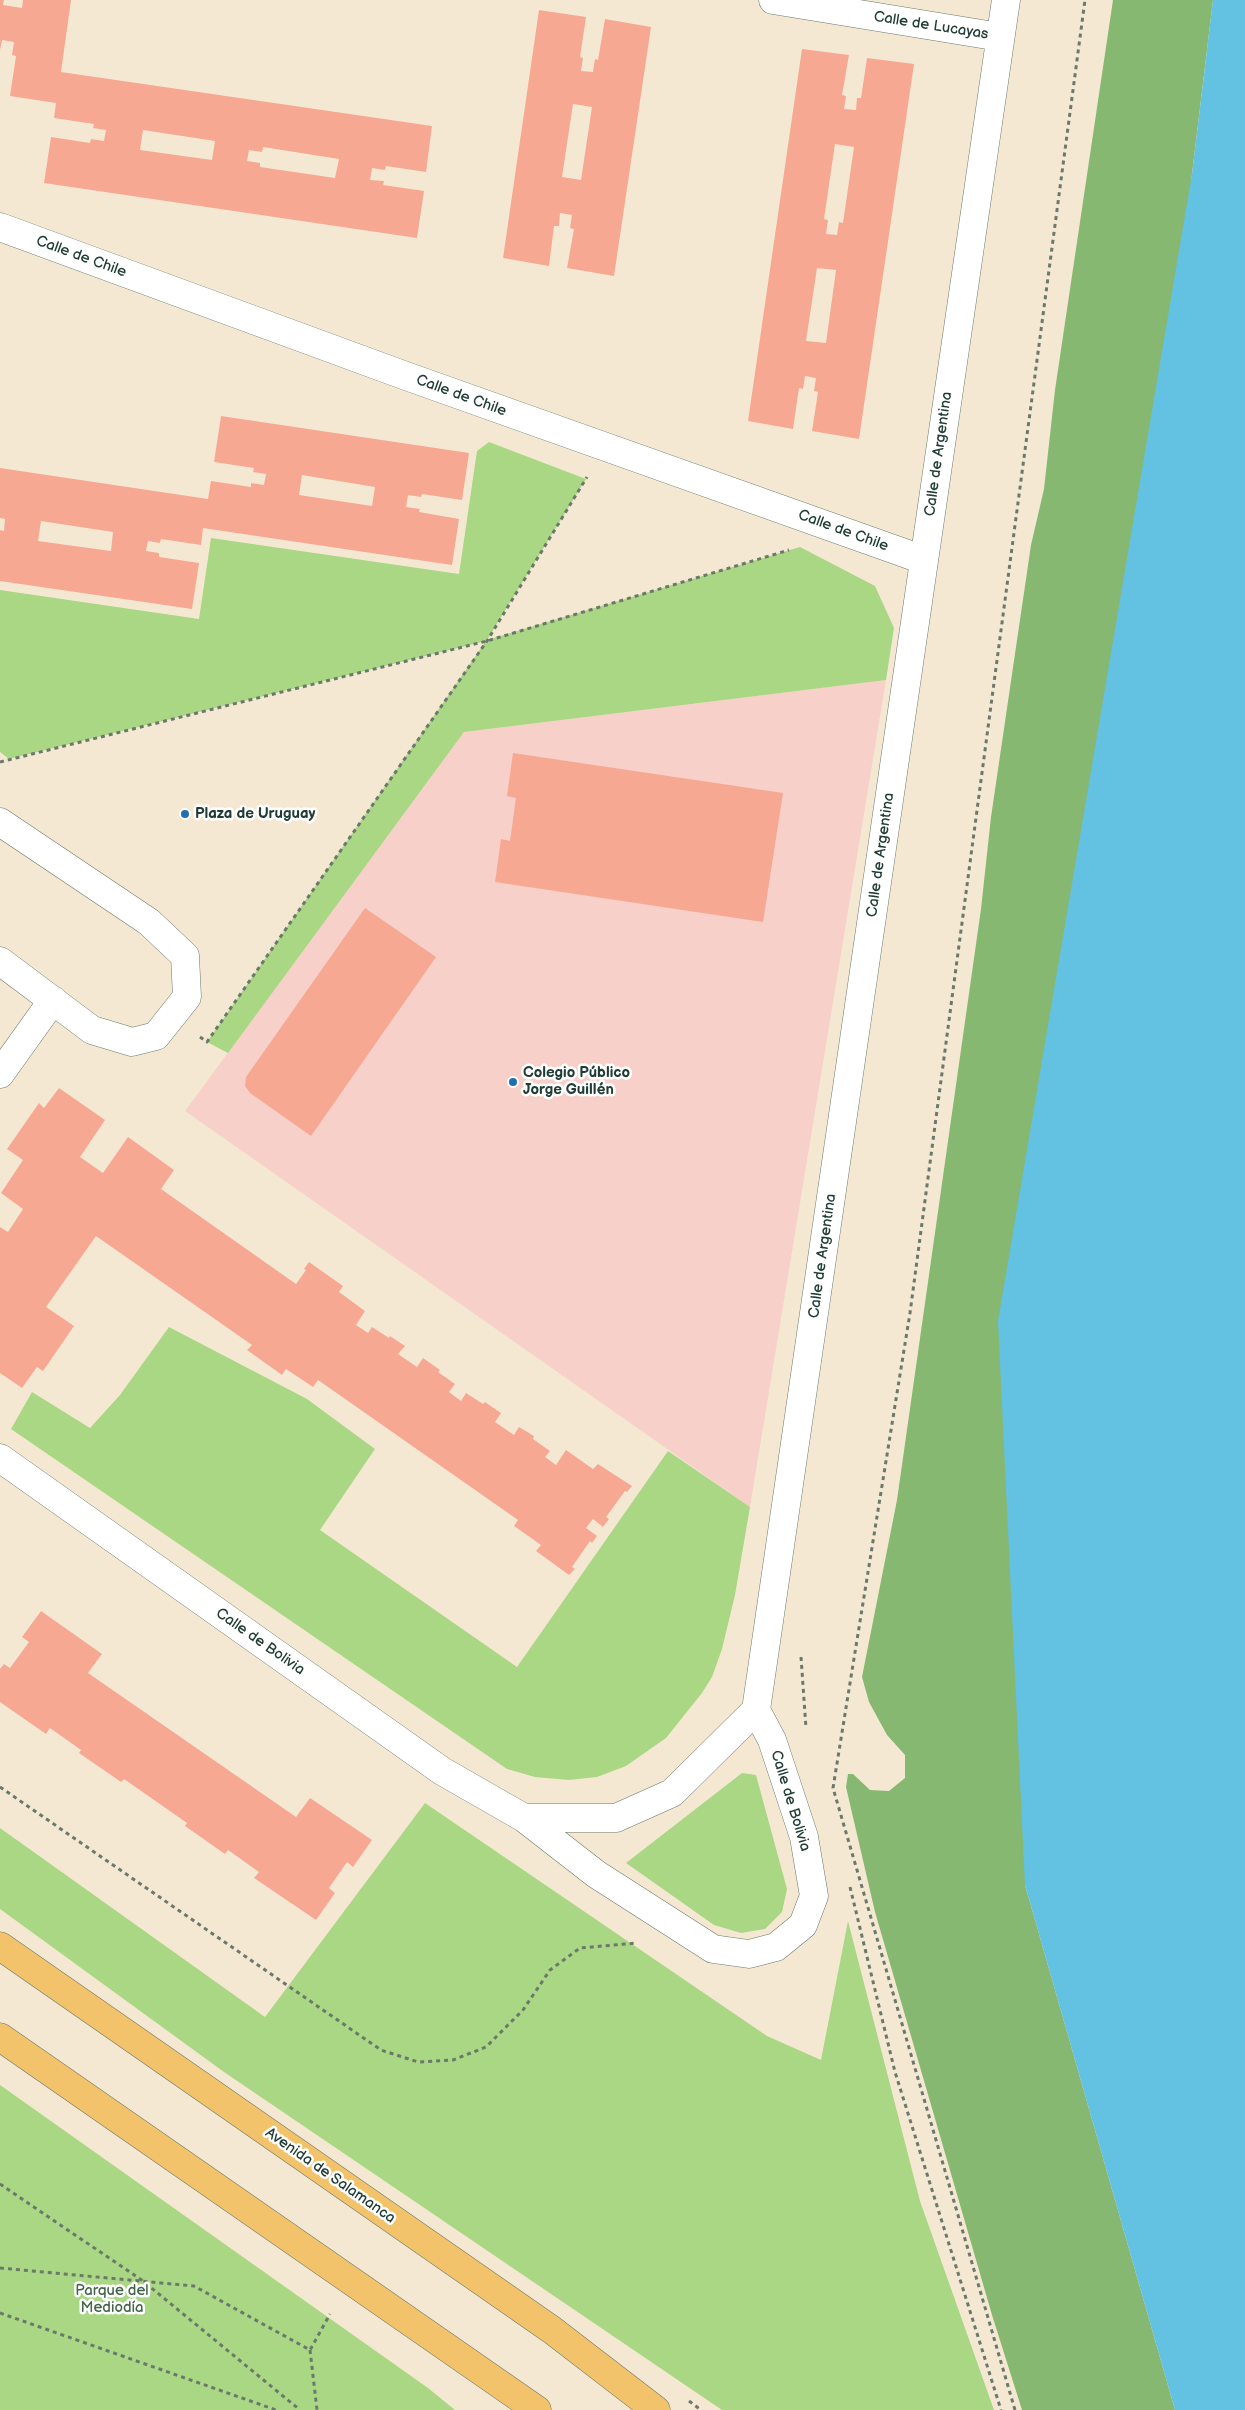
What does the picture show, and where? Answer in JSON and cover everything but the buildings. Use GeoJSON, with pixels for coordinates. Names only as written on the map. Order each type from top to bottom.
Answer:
{"type":"FeatureCollection","features":[{"type":"Feature","properties":{"kind":"highway","name":"Avenida de Salamanca"},"geometry":{"type":"LineString","coordinates":[[0,1946],[552,2330],[656,2410]]}},
{"type":"Feature","properties":{"kind":"highway"},"geometry":{"type":"LineString","coordinates":[[0,2037],[537,2410]]}},
{"type":"Feature","properties":{"kind":"street","name":"Calle de Lucayas"},"geometry":{"type":"LineString","coordinates":[[773,0],[1000,37]]}},
{"type":"Feature","properties":{"kind":"street","name":"Calle de Argentina"},"geometry":{"type":"LineString","coordinates":[[756,1710],[1006,0]]}},
{"type":"Feature","properties":{"kind":"street","name":"Calle de Chile"},"geometry":{"type":"LineString","coordinates":[[0,227],[607,448],[924,560]]}},
{"type":"Feature","properties":{"kind":"street"},"geometry":{"type":"LineString","coordinates":[[0,822],[149,922],[185,956],[187,997],[156,1036],[132,1042],[92,1030],[0,961]]}},
{"type":"Feature","properties":{"kind":"street"},"geometry":{"type":"LineString","coordinates":[[1,1072],[53,1000]]}},
{"type":"Feature","properties":{"kind":"street","name":"Calle de Bolivia"},"geometry":{"type":"LineString","coordinates":[[0,1458],[442,1771],[524,1818],[596,1874],[713,1949],[750,1954],[776,1947],[803,1925],[814,1896],[804,1837],[772,1740],[756,1710],[672,1793],[616,1818],[524,1818]]}},
{"type":"Feature","properties":{"kind":"path"},"geometry":{"type":"LineString","coordinates":[[1015,2410],[833,1788],[910,1313],[1086,0]]}},
{"type":"Feature","properties":{"kind":"path"},"geometry":{"type":"LineString","coordinates":[[170,1019],[207,1042],[487,641],[607,448]]}},
{"type":"Feature","properties":{"kind":"path"},"geometry":{"type":"LineString","coordinates":[[0,762],[487,641],[800,547],[818,522]]}},
{"type":"Feature","properties":{"kind":"path"},"geometry":{"type":"LineString","coordinates":[[801,1656],[807,1738]]}},
{"type":"Feature","properties":{"kind":"path"},"geometry":{"type":"LineString","coordinates":[[0,1787],[381,2050],[418,2062],[453,2060],[486,2047],[523,2010],[550,1970],[580,1948],[649,1942],[666,1919]]}},
{"type":"Feature","properties":{"kind":"path"},"geometry":{"type":"LineString","coordinates":[[849,1885],[895,2072],[1002,2410]]}},
{"type":"Feature","properties":{"kind":"path"},"geometry":{"type":"LineString","coordinates":[[0,2184],[143,2281],[300,2410]]}},
{"type":"Feature","properties":{"kind":"path"},"geometry":{"type":"LineString","coordinates":[[0,2268],[194,2286],[310,2350]]}},
{"type":"Feature","properties":{"kind":"path"},"geometry":{"type":"LineString","coordinates":[[0,2313],[276,2410]]}},
{"type":"Feature","properties":{"kind":"path"},"geometry":{"type":"LineString","coordinates":[[317,2410],[310,2350],[330,2314]]}},
{"type":"Feature","properties":{"kind":"shaded area","name":"Colegio Público Jorge Guillén"},"geometry":{"type":"Polygon","coordinates":[[[886,680],[750,1507],[185,1111],[464,732],[886,680]]]}},
{"type":"Feature","properties":{"kind":"green space"},"geometry":{"type":"Polygon","coordinates":[[[1113,0],[1213,0],[1192,174],[1025,1885],[1175,2410],[1022,2410],[992,2315],[875,1912],[846,1787],[848,1774],[853,1774],[870,1790],[889,1791],[905,1778],[905,1755],[887,1735],[869,1702],[862,1677],[897,1500],[981,909],[991,817],[1031,545],[1044,489],[1055,390],[1113,0]]]}},
{"type":"Feature","properties":{"kind":"green space"},"geometry":{"type":"Polygon","coordinates":[[[489,442],[586,479],[487,640],[800,547],[875,586],[894,628],[886,680],[464,732],[228,1053],[207,1042],[486,641],[9,759],[0,752],[0,590],[199,619],[211,538],[459,574],[477,451],[489,442]]]}},
{"type":"Feature","properties":{"kind":"green space"},"geometry":{"type":"Polygon","coordinates":[[[169,1327],[307,1399],[375,1449],[320,1530],[517,1667],[668,1451],[750,1507],[735,1595],[722,1649],[712,1677],[702,1693],[666,1738],[626,1766],[597,1777],[569,1780],[535,1777],[507,1769],[11,1429],[32,1392],[90,1428],[120,1395],[169,1327]]]}},
{"type":"Feature","properties":{"kind":"green space"},"geometry":{"type":"Polygon","coordinates":[[[742,1773],[756,1775],[787,1889],[782,1912],[765,1929],[741,1933],[714,1925],[626,1863],[742,1773]]]}},
{"type":"Feature","properties":{"kind":"green space"},"geometry":{"type":"Polygon","coordinates":[[[425,1803],[767,2036],[821,2060],[848,1921],[920,2201],[994,2410],[722,2410],[224,2072],[0,1909],[0,1828],[265,2017],[425,1803]]]}},
{"type":"Feature","properties":{"kind":"green space","name":"Parque del Mediodía"},"geometry":{"type":"Polygon","coordinates":[[[0,2085],[428,2388],[455,2410],[0,2410],[0,2085]]]}},
{"type":"Feature","properties":{"kind":"water"},"geometry":{"type":"Polygon","coordinates":[[[1213,0],[1245,0],[1245,2410],[1175,2410],[1025,1885],[998,1321],[1192,174],[1213,0]]]}},
{"type":"Feature","properties":{"kind":"place","name":"Plaza de Uruguay"},"geometry":{"type":"Point","coordinates":[185,814]}},
{"type":"Feature","properties":{"kind":"place","name":"Colegio Público Jorge Guillén"},"geometry":{"type":"Point","coordinates":[513,1082]}}]}
